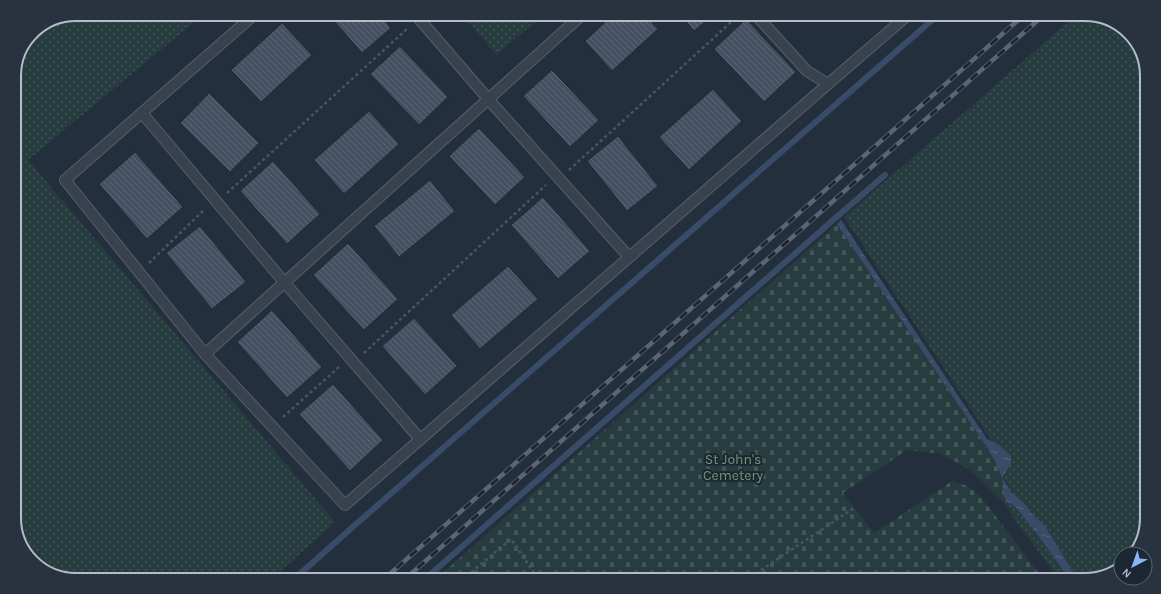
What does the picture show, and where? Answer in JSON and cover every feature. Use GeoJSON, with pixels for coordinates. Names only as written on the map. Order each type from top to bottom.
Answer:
{"type":"FeatureCollection","features":[{"type":"Feature","properties":{"kind":"lane"},"geometry":{"type":"LineString","coordinates":[[247,21],[65,180],[205,354],[345,505],[901,21]]}},
{"type":"Feature","properties":{"kind":"lane"},"geometry":{"type":"LineString","coordinates":[[421,21],[489,100],[629,257]]}},
{"type":"Feature","properties":{"kind":"lane"},"geometry":{"type":"LineString","coordinates":[[205,354],[575,21]]}},
{"type":"Feature","properties":{"kind":"lane"},"geometry":{"type":"LineString","coordinates":[[761,21],[807,71],[828,84]]}},
{"type":"Feature","properties":{"kind":"lane"},"geometry":{"type":"LineString","coordinates":[[142,113],[284,282],[420,439]]}},
{"type":"Feature","properties":{"kind":"path"},"geometry":{"type":"LineString","coordinates":[[139,272],[412,21]]}},
{"type":"Feature","properties":{"kind":"path"},"geometry":{"type":"LineString","coordinates":[[272,427],[352,360],[732,21]]}},
{"type":"Feature","properties":{"kind":"path"},"geometry":{"type":"LineString","coordinates":[[756,573],[854,508]]}},
{"type":"Feature","properties":{"kind":"path"},"geometry":{"type":"LineString","coordinates":[[470,573],[511,539],[534,573]]}},
{"type":"Feature","properties":{"kind":"green space"},"geometry":{"type":"Polygon","coordinates":[[[69,21],[196,21],[28,160],[335,522],[279,573],[69,573],[46,564],[30,548],[24,536],[21,521],[21,73],[23,62],[32,43],[49,28],[69,21]]]}},
{"type":"Feature","properties":{"kind":"green space"},"geometry":{"type":"Polygon","coordinates":[[[468,21],[537,21],[496,55],[468,21]]]}},
{"type":"Feature","properties":{"kind":"green space"},"geometry":{"type":"Polygon","coordinates":[[[1069,21],[1092,21],[1115,30],[1126,40],[1137,58],[1140,73],[1140,525],[1132,546],[1113,546],[1113,565],[1106,569],[1092,573],[1074,573],[1045,526],[1033,515],[1023,502],[1011,492],[1002,478],[1008,470],[1008,453],[992,441],[844,217],[1069,21]]]}},
{"type":"Feature","properties":{"kind":"green space","name":"St John's Cemetery"},"geometry":{"type":"Polygon","coordinates":[[[837,224],[982,440],[998,468],[1006,500],[1004,503],[980,479],[965,467],[941,454],[907,450],[843,493],[874,533],[952,481],[968,486],[981,497],[1039,573],[443,573],[837,224]]]}},
{"type":"Feature","properties":{"kind":"green space"},"geometry":{"type":"Polygon","coordinates":[[[1006,500],[1024,517],[1064,573],[1055,573],[1017,523],[1004,503],[1006,500]]]}},
{"type":"Feature","properties":{"kind":"water"},"geometry":{"type":"Polygon","coordinates":[[[841,220],[987,439],[999,445],[1011,456],[1011,464],[1002,478],[1011,492],[1023,502],[1033,515],[1045,526],[1074,573],[1064,573],[1030,525],[1016,508],[1006,500],[1003,493],[1002,479],[991,454],[837,224],[841,220]]]}},
{"type":"Feature","properties":{"kind":"building"},"geometry":{"type":"Polygon","coordinates":[[[334,21],[385,21],[391,28],[362,53],[334,21]]]}},
{"type":"Feature","properties":{"kind":"building"},"geometry":{"type":"Polygon","coordinates":[[[606,21],[651,21],[658,29],[612,71],[585,41],[606,21]]]}},
{"type":"Feature","properties":{"kind":"building"},"geometry":{"type":"Polygon","coordinates":[[[686,21],[706,21],[694,31],[686,21]]]}},
{"type":"Feature","properties":{"kind":"building"},"geometry":{"type":"Polygon","coordinates":[[[744,21],[748,21],[796,72],[764,102],[714,49],[744,21]]]}},
{"type":"Feature","properties":{"kind":"building"},"geometry":{"type":"Polygon","coordinates":[[[282,23],[312,55],[261,102],[231,70],[282,23]]]}},
{"type":"Feature","properties":{"kind":"building"},"geometry":{"type":"Polygon","coordinates":[[[400,46],[448,97],[419,125],[370,74],[400,46]]]}},
{"type":"Feature","properties":{"kind":"building"},"geometry":{"type":"Polygon","coordinates":[[[552,70],[599,120],[570,147],[523,96],[552,70]]]}},
{"type":"Feature","properties":{"kind":"building"},"geometry":{"type":"Polygon","coordinates":[[[713,89],[742,121],[689,170],[659,137],[713,89]]]}},
{"type":"Feature","properties":{"kind":"building"},"geometry":{"type":"Polygon","coordinates":[[[209,93],[259,143],[230,172],[180,123],[209,93]]]}},
{"type":"Feature","properties":{"kind":"building"},"geometry":{"type":"Polygon","coordinates":[[[369,111],[399,144],[344,194],[314,160],[369,111]]]}},
{"type":"Feature","properties":{"kind":"building"},"geometry":{"type":"Polygon","coordinates":[[[479,128],[525,177],[495,205],[449,156],[479,128]]]}},
{"type":"Feature","properties":{"kind":"building"},"geometry":{"type":"Polygon","coordinates":[[[618,136],[658,186],[627,211],[587,161],[618,136]]]}},
{"type":"Feature","properties":{"kind":"building"},"geometry":{"type":"Polygon","coordinates":[[[135,152],[183,207],[147,239],[99,184],[135,152]]]}},
{"type":"Feature","properties":{"kind":"building"},"geometry":{"type":"Polygon","coordinates":[[[273,161],[320,214],[287,244],[240,191],[273,161]]]}},
{"type":"Feature","properties":{"kind":"building"},"geometry":{"type":"Polygon","coordinates":[[[430,180],[455,211],[399,257],[374,226],[430,180]]]}},
{"type":"Feature","properties":{"kind":"building"},"geometry":{"type":"Polygon","coordinates":[[[543,197],[590,251],[558,279],[511,225],[543,197]]]}},
{"type":"Feature","properties":{"kind":"building"},"geometry":{"type":"Polygon","coordinates":[[[200,226],[246,282],[212,309],[166,253],[200,226]]]}},
{"type":"Feature","properties":{"kind":"building"},"geometry":{"type":"Polygon","coordinates":[[[348,243],[398,299],[364,330],[313,275],[348,243]]]}},
{"type":"Feature","properties":{"kind":"building"},"geometry":{"type":"Polygon","coordinates":[[[508,266],[538,299],[480,349],[451,315],[508,266]]]}},
{"type":"Feature","properties":{"kind":"building"},"geometry":{"type":"Polygon","coordinates":[[[272,310],[322,367],[287,398],[237,342],[272,310]]]}},
{"type":"Feature","properties":{"kind":"building"},"geometry":{"type":"Polygon","coordinates":[[[414,318],[457,366],[425,395],[382,346],[414,318]]]}},
{"type":"Feature","properties":{"kind":"building"},"geometry":{"type":"Polygon","coordinates":[[[333,384],[383,440],[350,471],[299,414],[333,384]]]}},
{"type":"Feature","properties":{"kind":"waterway"},"geometry":{"type":"LineString","coordinates":[[301,573],[931,21]]}},
{"type":"Feature","properties":{"kind":"waterway"},"geometry":{"type":"LineString","coordinates":[[432,573],[885,175]]}},
{"type":"Feature","properties":{"kind":"railway"},"geometry":{"type":"LineString","coordinates":[[391,573],[1017,21]]}},
{"type":"Feature","properties":{"kind":"railway"},"geometry":{"type":"LineString","coordinates":[[412,573],[1037,21]]}}]}
